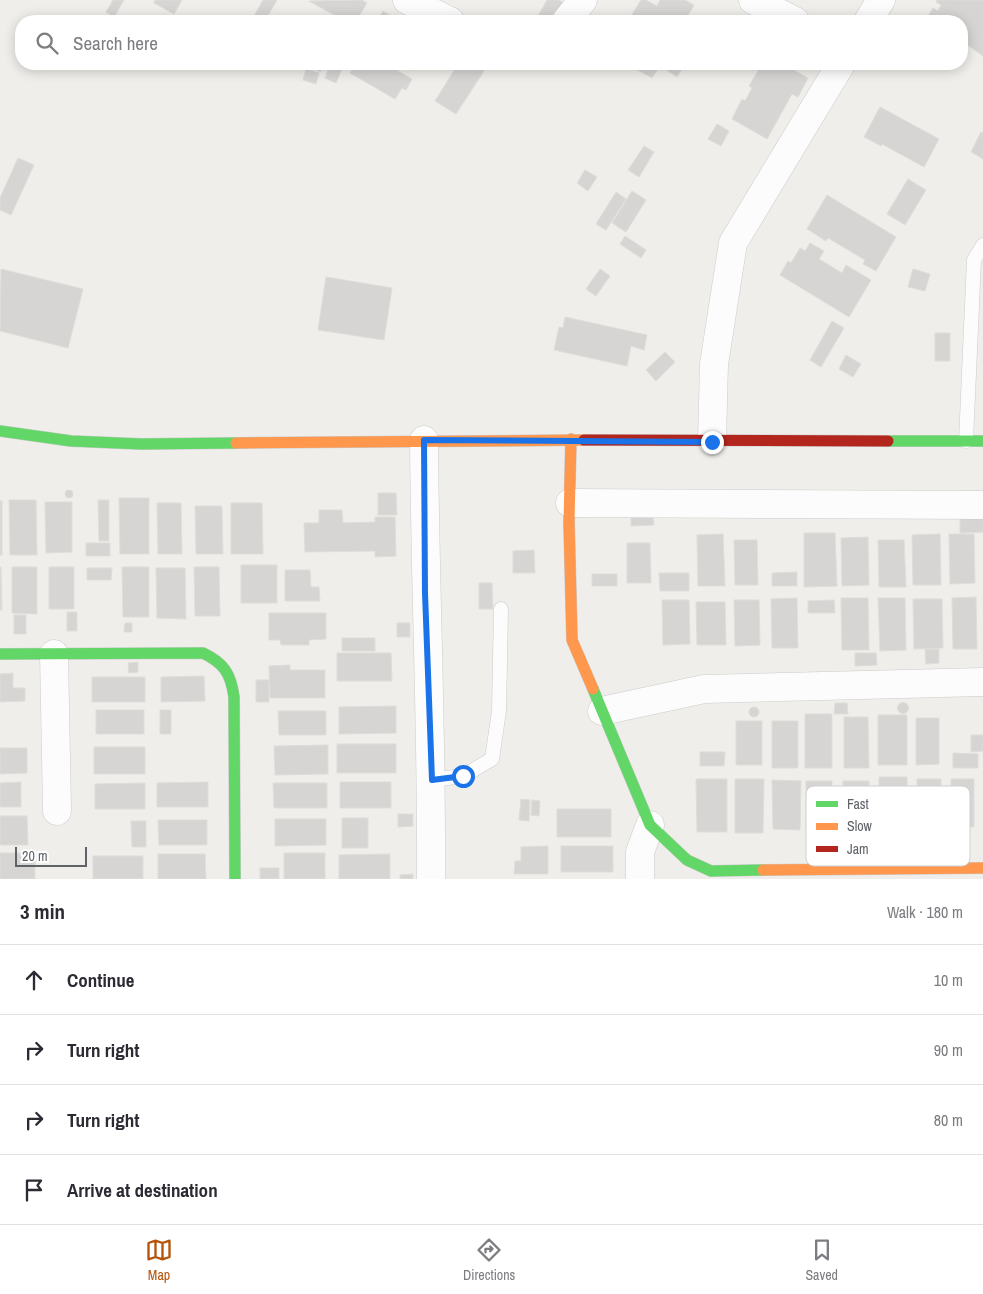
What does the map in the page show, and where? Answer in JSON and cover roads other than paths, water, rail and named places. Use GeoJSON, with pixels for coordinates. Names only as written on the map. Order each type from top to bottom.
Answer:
{"type":"FeatureCollection","features":[{"type":"Feature","properties":{"kind":"street"},"geometry":{"type":"LineString","coordinates":[[407,0],[438,15]]}},
{"type":"Feature","properties":{"kind":"street"},"geometry":{"type":"LineString","coordinates":[[571,15],[583,0]]}},
{"type":"Feature","properties":{"kind":"street"},"geometry":{"type":"LineString","coordinates":[[753,0],[783,15]]}},
{"type":"Feature","properties":{"kind":"street"},"geometry":{"type":"LineString","coordinates":[[872,15],[881,0]]}},
{"type":"Feature","properties":{"kind":"street"},"geometry":{"type":"LineString","coordinates":[[712,442],[714,364],[733,243],[838,70]]}},
{"type":"Feature","properties":{"kind":"street"},"geometry":{"type":"LineString","coordinates":[[0,432],[71,441],[141,444],[571,439],[712,442],[983,441]]}},
{"type":"Feature","properties":{"kind":"street"},"geometry":{"type":"LineString","coordinates":[[571,439],[572,640],[650,825],[687,860],[711,871],[983,868]]}},
{"type":"Feature","properties":{"kind":"street"},"geometry":{"type":"LineString","coordinates":[[424,440],[425,593],[432,780],[431,879]]}},
{"type":"Feature","properties":{"kind":"street"},"geometry":{"type":"LineString","coordinates":[[570,503],[983,506]]}},
{"type":"Feature","properties":{"kind":"street"},"geometry":{"type":"LineString","coordinates":[[0,654],[203,653],[222,661],[232,676],[234,697],[235,879]]}},
{"type":"Feature","properties":{"kind":"street"},"geometry":{"type":"LineString","coordinates":[[54,654],[57,811]]}},
{"type":"Feature","properties":{"kind":"street"},"geometry":{"type":"LineString","coordinates":[[602,711],[704,689],[983,682]]}},
{"type":"Feature","properties":{"kind":"street"},"geometry":{"type":"LineString","coordinates":[[640,879],[640,852],[650,825]]}},
{"type":"Feature","properties":{"kind":"lane"},"geometry":{"type":"LineString","coordinates":[[966,441],[974,260],[983,245]]}},
{"type":"Feature","properties":{"kind":"lane"},"geometry":{"type":"LineString","coordinates":[[432,780],[463,776],[492,759],[498,711],[501,609]]}}]}
